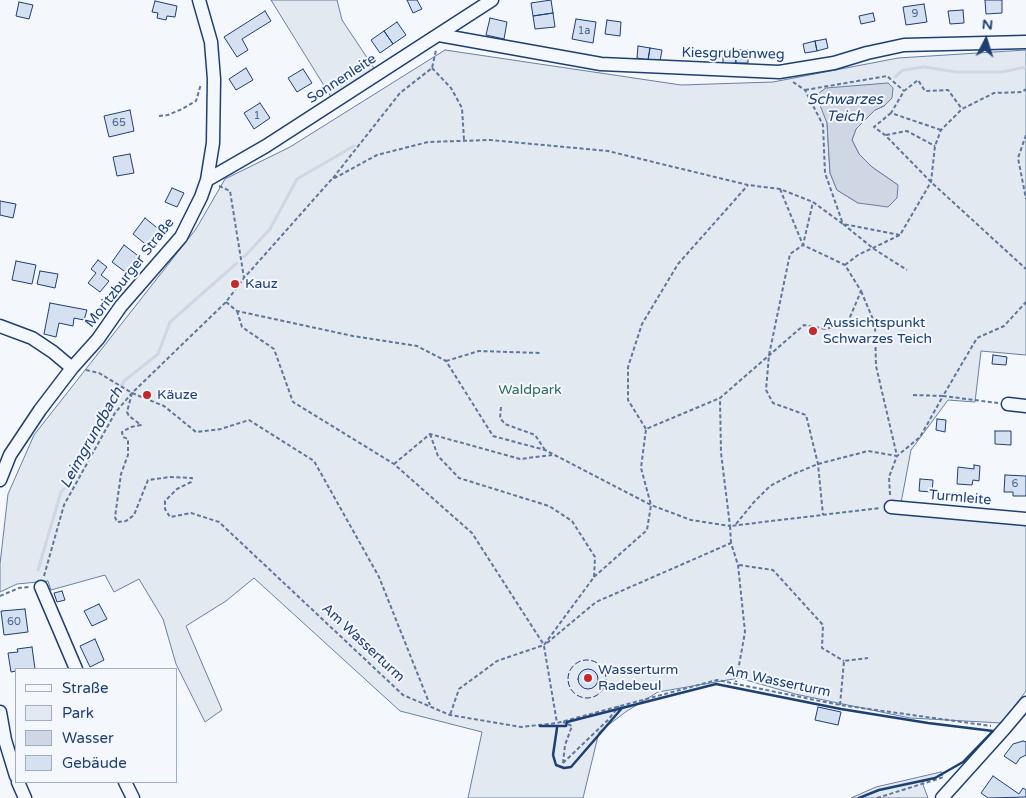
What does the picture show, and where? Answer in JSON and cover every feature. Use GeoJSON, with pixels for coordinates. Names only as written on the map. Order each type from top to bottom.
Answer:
{"type":"FeatureCollection","features":[{"type":"Feature","properties":{"kind":"street","name":"Moritzburger Straße"},"geometry":{"type":"LineString","coordinates":[[0,480],[10,455],[25,431],[72,368],[98,339],[121,306],[181,236],[201,197],[207,180],[213,143],[214,79],[211,42],[199,0]]}},
{"type":"Feature","properties":{"kind":"street","name":"Sonnenleite"},"geometry":{"type":"LineString","coordinates":[[207,180],[266,146],[492,0]]}},
{"type":"Feature","properties":{"kind":"street","name":"Kiesgrubenweg"},"geometry":{"type":"LineString","coordinates":[[439,35],[602,64],[779,72],[834,63],[904,45],[1026,42]]}},
{"type":"Feature","properties":{"kind":"street"},"geometry":{"type":"LineString","coordinates":[[0,326],[32,338],[72,368]]}},
{"type":"Feature","properties":{"kind":"street"},"geometry":{"type":"LineString","coordinates":[[1008,404],[1026,406]]}},
{"type":"Feature","properties":{"kind":"street","name":"Turmleite"},"geometry":{"type":"LineString","coordinates":[[891,507],[1026,519]]}},
{"type":"Feature","properties":{"kind":"street"},"geometry":{"type":"LineString","coordinates":[[41,586],[76,668]]}},
{"type":"Feature","properties":{"kind":"street"},"geometry":{"type":"LineString","coordinates":[[942,798],[1006,728],[1026,703]]}},
{"type":"Feature","properties":{"kind":"street"},"geometry":{"type":"LineString","coordinates":[[0,712],[5,740],[6,763]]}},
{"type":"Feature","properties":{"kind":"street"},"geometry":{"type":"LineString","coordinates":[[0,754],[15,775]]}},
{"type":"Feature","properties":{"kind":"street"},"geometry":{"type":"LineString","coordinates":[[18,783],[25,798]]}},
{"type":"Feature","properties":{"kind":"street"},"geometry":{"type":"LineString","coordinates":[[126,783],[133,798]]}},
{"type":"Feature","properties":{"kind":"path"},"geometry":{"type":"LineString","coordinates":[[41,586],[64,505],[115,413],[132,393],[226,302],[244,278],[331,180],[400,93],[432,68],[451,88],[462,108],[464,141]]}},
{"type":"Feature","properties":{"kind":"path"},"geometry":{"type":"LineString","coordinates":[[843,224],[825,173],[823,125],[806,90],[887,76],[904,90]]}},
{"type":"Feature","properties":{"kind":"path"},"geometry":{"type":"LineString","coordinates":[[159,116],[175,112],[196,101],[203,81],[214,79]]}},
{"type":"Feature","properties":{"kind":"path"},"geometry":{"type":"LineString","coordinates":[[962,109],[948,90],[925,91],[918,80],[904,90],[891,113],[874,127],[885,135],[931,182],[1026,269]]}},
{"type":"Feature","properties":{"kind":"path"},"geometry":{"type":"LineString","coordinates":[[845,266],[858,255],[900,235],[931,182],[935,146],[941,130],[962,109],[994,93],[1022,92],[1026,89]]}},
{"type":"Feature","properties":{"kind":"path"},"geometry":{"type":"LineString","coordinates":[[891,113],[941,130]]}},
{"type":"Feature","properties":{"kind":"path"},"geometry":{"type":"LineString","coordinates":[[885,135],[907,131],[935,146]]}},
{"type":"Feature","properties":{"kind":"path"},"geometry":{"type":"LineString","coordinates":[[1026,134],[1018,158],[1026,199]]}},
{"type":"Feature","properties":{"kind":"path"},"geometry":{"type":"LineString","coordinates":[[331,180],[377,155],[428,142],[490,140],[608,151],[748,185],[780,190],[813,202],[874,249],[907,270]]}},
{"type":"Feature","properties":{"kind":"path"},"geometry":{"type":"LineString","coordinates":[[544,645],[594,577],[648,530],[651,504],[642,468],[646,429],[628,400],[628,367],[642,324],[678,264],[748,185]]}},
{"type":"Feature","properties":{"kind":"path"},"geometry":{"type":"LineString","coordinates":[[780,190],[803,245],[845,266],[860,291],[875,324],[876,366],[897,456]]}},
{"type":"Feature","properties":{"kind":"path"},"geometry":{"type":"LineString","coordinates":[[230,191],[244,278]]}},
{"type":"Feature","properties":{"kind":"path"},"geometry":{"type":"LineString","coordinates":[[813,202],[803,245],[790,254],[769,355],[766,390],[773,403],[806,415],[818,464],[823,515]]}},
{"type":"Feature","properties":{"kind":"path"},"geometry":{"type":"LineString","coordinates":[[843,224],[900,235]]}},
{"type":"Feature","properties":{"kind":"path"},"geometry":{"type":"LineString","coordinates":[[646,429],[720,398],[804,325],[826,329],[848,322],[860,291]]}},
{"type":"Feature","properties":{"kind":"path"},"geometry":{"type":"LineString","coordinates":[[226,302],[238,311],[354,336],[417,346],[446,361],[492,436],[545,450],[651,504],[690,520],[730,526],[891,507],[889,477],[897,456],[920,437],[977,338],[1004,326],[1026,302]]}},
{"type":"Feature","properties":{"kind":"path"},"geometry":{"type":"LineString","coordinates":[[238,311],[242,326],[274,349],[293,402],[394,464],[472,533],[544,645],[557,723]]}},
{"type":"Feature","properties":{"kind":"path"},"geometry":{"type":"LineString","coordinates":[[446,361],[479,351],[540,353]]}},
{"type":"Feature","properties":{"kind":"path"},"geometry":{"type":"LineString","coordinates":[[72,368],[99,373],[120,387],[164,406],[196,432],[221,429],[250,420],[314,461],[379,577],[430,706]]}},
{"type":"Feature","properties":{"kind":"path","name":"Am Wasserturm"},"geometry":{"type":"LineString","coordinates":[[132,393],[127,412],[141,425],[131,427],[122,432],[123,437],[128,439],[128,455],[121,474],[115,517],[117,522],[126,521],[134,515],[148,480],[170,477],[192,478],[191,482],[177,489],[165,501],[165,509],[170,517],[191,513],[219,522],[403,694],[450,715],[521,727],[557,723],[718,680],[736,682],[840,705],[1006,728]]}},
{"type":"Feature","properties":{"kind":"path"},"geometry":{"type":"LineString","coordinates":[[913,395],[943,396],[1008,404]]}},
{"type":"Feature","properties":{"kind":"path"},"geometry":{"type":"LineString","coordinates":[[720,398],[721,453],[731,543],[738,565],[745,632],[736,682]]}},
{"type":"Feature","properties":{"kind":"path"},"geometry":{"type":"LineString","coordinates":[[501,407],[500,418],[505,424],[535,435],[545,450]]}},
{"type":"Feature","properties":{"kind":"path"},"geometry":{"type":"LineString","coordinates":[[394,464],[430,434]]}},
{"type":"Feature","properties":{"kind":"path"},"geometry":{"type":"LineString","coordinates":[[430,434],[520,459],[554,454]]}},
{"type":"Feature","properties":{"kind":"path"},"geometry":{"type":"LineString","coordinates":[[430,434],[438,456],[459,478],[549,506],[572,521],[595,557],[594,577]]}},
{"type":"Feature","properties":{"kind":"path"},"geometry":{"type":"LineString","coordinates":[[735,525],[770,486],[791,474],[818,464],[868,451],[897,456]]}},
{"type":"Feature","properties":{"kind":"path"},"geometry":{"type":"LineString","coordinates":[[450,715],[459,689],[497,661],[544,645],[596,602],[731,543]]}},
{"type":"Feature","properties":{"kind":"path"},"geometry":{"type":"LineString","coordinates":[[738,565],[772,570],[823,625],[822,648],[844,661],[868,658]]}},
{"type":"Feature","properties":{"kind":"path"},"geometry":{"type":"LineString","coordinates":[[0,596],[19,588]]}},
{"type":"Feature","properties":{"kind":"path"},"geometry":{"type":"LineString","coordinates":[[840,705],[844,661]]}},
{"type":"Feature","properties":{"kind":"path"},"geometry":{"type":"LineString","coordinates":[[562,721],[572,726],[565,744],[563,763],[608,720],[619,706]]}},
{"type":"Feature","properties":{"kind":"path"},"geometry":{"type":"LineString","coordinates":[[877,798],[968,770]]}},
{"type":"Feature","properties":{"kind":"green space"},"geometry":{"type":"Polygon","coordinates":[[[271,0],[337,0],[342,20],[376,71],[333,100],[271,0]]]}},
{"type":"Feature","properties":{"kind":"green space","name":"Waldpark"},"geometry":{"type":"Polygon","coordinates":[[[445,50],[681,85],[773,82],[898,58],[1026,50],[1026,355],[981,351],[975,402],[948,400],[911,450],[901,503],[1026,523],[1026,691],[1002,723],[910,718],[795,694],[739,678],[658,692],[627,711],[599,732],[583,798],[468,798],[482,732],[400,711],[254,578],[226,601],[186,626],[222,710],[205,722],[176,664],[163,619],[139,579],[114,592],[105,575],[51,590],[48,581],[17,584],[0,592],[0,564],[8,494],[34,435],[196,229],[225,179],[290,147],[445,50]],[[884,106],[827,123],[830,173],[837,190],[858,203],[898,185],[872,167],[859,154],[852,140],[856,129],[875,110],[884,106]]]}},
{"type":"Feature","properties":{"kind":"green space"},"geometry":{"type":"Polygon","coordinates":[[[941,772],[943,775],[922,782],[928,798],[851,798],[876,787],[941,772]]]}},
{"type":"Feature","properties":{"kind":"water","name":"Schwarzes Teich"},"geometry":{"type":"Polygon","coordinates":[[[888,83],[893,88],[892,98],[884,106],[875,110],[856,129],[852,140],[859,154],[872,167],[898,185],[897,198],[888,207],[858,203],[837,190],[830,173],[827,123],[816,95],[826,88],[888,83]]]}},
{"type":"Feature","properties":{"kind":"building"},"geometry":{"type":"Polygon","coordinates":[[[407,0],[417,0],[422,9],[413,13],[407,0]]]}},
{"type":"Feature","properties":{"kind":"building"},"geometry":{"type":"Polygon","coordinates":[[[551,0],[553,13],[533,16],[531,3],[551,0]]]}},
{"type":"Feature","properties":{"kind":"building"},"geometry":{"type":"Polygon","coordinates":[[[985,0],[1002,0],[1002,13],[986,14],[985,0]]]}},
{"type":"Feature","properties":{"kind":"building"},"geometry":{"type":"Polygon","coordinates":[[[155,1],[177,6],[175,17],[167,16],[166,20],[157,18],[158,13],[152,12],[155,1]]]}},
{"type":"Feature","properties":{"kind":"building"},"geometry":{"type":"Polygon","coordinates":[[[19,2],[33,5],[29,19],[16,16],[19,2]]]}},
{"type":"Feature","properties":{"kind":"building"},"geometry":{"type":"Polygon","coordinates":[[[924,4],[927,22],[906,25],[903,7],[924,4]]]}},
{"type":"Feature","properties":{"kind":"building"},"geometry":{"type":"Polygon","coordinates":[[[963,10],[964,23],[950,24],[948,11],[963,10]]]}},
{"type":"Feature","properties":{"kind":"building"},"geometry":{"type":"Polygon","coordinates":[[[265,11],[271,21],[242,39],[248,50],[237,57],[224,37],[265,11]]]}},
{"type":"Feature","properties":{"kind":"building"},"geometry":{"type":"Polygon","coordinates":[[[553,13],[555,27],[535,29],[533,16],[553,13]]]}},
{"type":"Feature","properties":{"kind":"building"},"geometry":{"type":"Polygon","coordinates":[[[873,13],[875,21],[861,24],[859,16],[873,13]]]}},
{"type":"Feature","properties":{"kind":"building"},"geometry":{"type":"Polygon","coordinates":[[[490,18],[507,22],[504,39],[486,35],[490,18]]]}},
{"type":"Feature","properties":{"kind":"building"},"geometry":{"type":"Polygon","coordinates":[[[576,19],[596,22],[593,43],[572,39],[576,19]]]}},
{"type":"Feature","properties":{"kind":"building"},"geometry":{"type":"Polygon","coordinates":[[[607,20],[621,22],[620,36],[605,34],[607,20]]]}},
{"type":"Feature","properties":{"kind":"building"},"geometry":{"type":"Polygon","coordinates":[[[397,22],[406,35],[393,44],[384,31],[397,22]]]}},
{"type":"Feature","properties":{"kind":"building"},"geometry":{"type":"Polygon","coordinates":[[[384,31],[393,44],[380,53],[371,40],[384,31]]]}},
{"type":"Feature","properties":{"kind":"building"},"geometry":{"type":"Polygon","coordinates":[[[826,39],[828,48],[817,51],[815,41],[826,39]]]}},
{"type":"Feature","properties":{"kind":"building"},"geometry":{"type":"Polygon","coordinates":[[[815,41],[817,51],[805,53],[803,44],[815,41]]]}},
{"type":"Feature","properties":{"kind":"building"},"geometry":{"type":"Polygon","coordinates":[[[638,46],[650,48],[648,60],[637,58],[638,46]]]}},
{"type":"Feature","properties":{"kind":"building"},"geometry":{"type":"Polygon","coordinates":[[[650,48],[662,50],[660,61],[648,60],[650,48]]]}},
{"type":"Feature","properties":{"kind":"building"},"geometry":{"type":"Polygon","coordinates":[[[723,50],[735,50],[736,63],[723,64],[723,50]]]}},
{"type":"Feature","properties":{"kind":"building"},"geometry":{"type":"Polygon","coordinates":[[[735,50],[748,50],[748,63],[736,63],[735,50]]]}},
{"type":"Feature","properties":{"kind":"building"},"geometry":{"type":"Polygon","coordinates":[[[246,68],[253,80],[236,90],[229,79],[246,68]]]}},
{"type":"Feature","properties":{"kind":"building"},"geometry":{"type":"Polygon","coordinates":[[[303,69],[312,83],[297,92],[288,78],[303,69]]]}},
{"type":"Feature","properties":{"kind":"building"},"geometry":{"type":"Polygon","coordinates":[[[260,103],[270,118],[254,129],[244,113],[260,103]]]}},
{"type":"Feature","properties":{"kind":"building"},"geometry":{"type":"Polygon","coordinates":[[[130,110],[134,131],[109,137],[104,116],[130,110]]]}},
{"type":"Feature","properties":{"kind":"building"},"geometry":{"type":"Polygon","coordinates":[[[130,154],[134,173],[117,176],[113,157],[130,154]]]}},
{"type":"Feature","properties":{"kind":"building"},"geometry":{"type":"Polygon","coordinates":[[[172,188],[184,193],[177,207],[165,202],[172,188]]]}},
{"type":"Feature","properties":{"kind":"building"},"geometry":{"type":"Polygon","coordinates":[[[0,201],[16,204],[13,218],[0,215],[0,201]]]}},
{"type":"Feature","properties":{"kind":"building"},"geometry":{"type":"Polygon","coordinates":[[[145,218],[161,231],[149,247],[133,234],[145,218]]]}},
{"type":"Feature","properties":{"kind":"building"},"geometry":{"type":"Polygon","coordinates":[[[124,245],[141,258],[128,274],[112,262],[124,245]]]}},
{"type":"Feature","properties":{"kind":"building"},"geometry":{"type":"Polygon","coordinates":[[[98,260],[107,267],[101,275],[109,281],[100,292],[88,283],[96,273],[91,269],[98,260]]]}},
{"type":"Feature","properties":{"kind":"building"},"geometry":{"type":"Polygon","coordinates":[[[16,261],[36,265],[32,284],[12,280],[16,261]]]}},
{"type":"Feature","properties":{"kind":"building"},"geometry":{"type":"Polygon","coordinates":[[[40,271],[58,274],[55,288],[37,284],[40,271]]]}},
{"type":"Feature","properties":{"kind":"building"},"geometry":{"type":"Polygon","coordinates":[[[50,303],[87,310],[84,320],[74,318],[73,326],[59,323],[56,337],[44,334],[50,303]]]}},
{"type":"Feature","properties":{"kind":"building"},"geometry":{"type":"Polygon","coordinates":[[[993,355],[1007,357],[1006,365],[992,364],[993,355]]]}},
{"type":"Feature","properties":{"kind":"building"},"geometry":{"type":"Polygon","coordinates":[[[937,419],[946,420],[945,432],[936,430],[937,419]]]}},
{"type":"Feature","properties":{"kind":"building"},"geometry":{"type":"Polygon","coordinates":[[[995,431],[1011,431],[1011,445],[995,444],[995,431]]]}},
{"type":"Feature","properties":{"kind":"building"},"geometry":{"type":"Polygon","coordinates":[[[974,465],[980,466],[979,481],[973,480],[972,485],[957,484],[958,467],[974,469],[974,465]]]}},
{"type":"Feature","properties":{"kind":"building"},"geometry":{"type":"Polygon","coordinates":[[[1005,475],[1026,476],[1026,496],[1013,496],[1013,492],[1004,492],[1005,475]]]}},
{"type":"Feature","properties":{"kind":"building"},"geometry":{"type":"Polygon","coordinates":[[[920,479],[933,480],[932,492],[919,491],[920,479]]]}},
{"type":"Feature","properties":{"kind":"building"},"geometry":{"type":"Polygon","coordinates":[[[62,591],[65,600],[57,602],[54,593],[62,591]]]}},
{"type":"Feature","properties":{"kind":"building"},"geometry":{"type":"Polygon","coordinates":[[[99,604],[107,619],[92,626],[84,611],[99,604]]]}},
{"type":"Feature","properties":{"kind":"building"},"geometry":{"type":"Polygon","coordinates":[[[25,609],[28,632],[4,635],[1,611],[25,609]]]}},
{"type":"Feature","properties":{"kind":"building"},"geometry":{"type":"Polygon","coordinates":[[[95,639],[104,660],[90,667],[80,646],[95,639]]]}},
{"type":"Feature","properties":{"kind":"building"},"geometry":{"type":"Polygon","coordinates":[[[32,647],[35,668],[15,668],[15,671],[11,672],[8,653],[18,652],[17,649],[32,647]]]}},
{"type":"Feature","properties":{"kind":"building","name":"Wasserturm Radebeul"},"geometry":{"type":"Polygon","coordinates":[[[588,669],[595,672],[598,679],[595,686],[588,689],[581,686],[578,679],[581,672],[588,669]]]}},
{"type":"Feature","properties":{"kind":"building"},"geometry":{"type":"Polygon","coordinates":[[[818,707],[841,712],[838,725],[815,720],[818,707]]]}},
{"type":"Feature","properties":{"kind":"building"},"geometry":{"type":"Polygon","coordinates":[[[1026,742],[1026,755],[1020,758],[1016,764],[1004,756],[1013,744],[1026,742]]]}},
{"type":"Feature","properties":{"kind":"building"},"geometry":{"type":"Polygon","coordinates":[[[993,776],[1019,794],[1023,788],[1026,790],[1026,797],[988,798],[981,793],[993,776]]]}},
{"type":"Feature","properties":{"kind":"waterway","name":"Leimgrundbach"},"geometry":{"type":"LineString","coordinates":[[895,77],[903,70],[924,67],[956,72],[1002,72],[1026,67]]}},
{"type":"Feature","properties":{"kind":"waterway","name":"Leimgrundbach"},"geometry":{"type":"LineString","coordinates":[[244,257],[270,229],[297,179],[354,146]]}},
{"type":"Feature","properties":{"kind":"waterway","name":"Leimgrundbach"},"geometry":{"type":"LineString","coordinates":[[38,570],[61,492],[70,483],[124,381],[158,354],[170,322],[237,263]]}},
{"type":"Feature","properties":{"kind":"fence"},"geometry":{"type":"LineString","coordinates":[[587,660],[601,665],[606,679],[601,693],[587,698],[573,693],[568,679],[573,665],[587,660]]}},
{"type":"Feature","properties":{"kind":"wall"},"geometry":{"type":"LineString","coordinates":[[540,726],[566,726],[567,722],[716,684],[841,709],[993,731],[963,762],[935,778],[879,790],[859,798]]}},
{"type":"Feature","properties":{"kind":"wall"},"geometry":{"type":"LineString","coordinates":[[557,728],[553,755],[556,765],[564,768],[571,767],[622,708]]}},
{"type":"Feature","properties":{"kind":"place","name":"Kauz"},"geometry":{"type":"Point","coordinates":[235,284]}},
{"type":"Feature","properties":{"kind":"place","name":"Aussichtspunkt Schwarzes Teich"},"geometry":{"type":"Point","coordinates":[813,331]}},
{"type":"Feature","properties":{"kind":"place","name":"Käuze"},"geometry":{"type":"Point","coordinates":[147,395]}},
{"type":"Feature","properties":{"kind":"place","name":"Wasserturm Radebeul"},"geometry":{"type":"Point","coordinates":[588,678]}}]}
